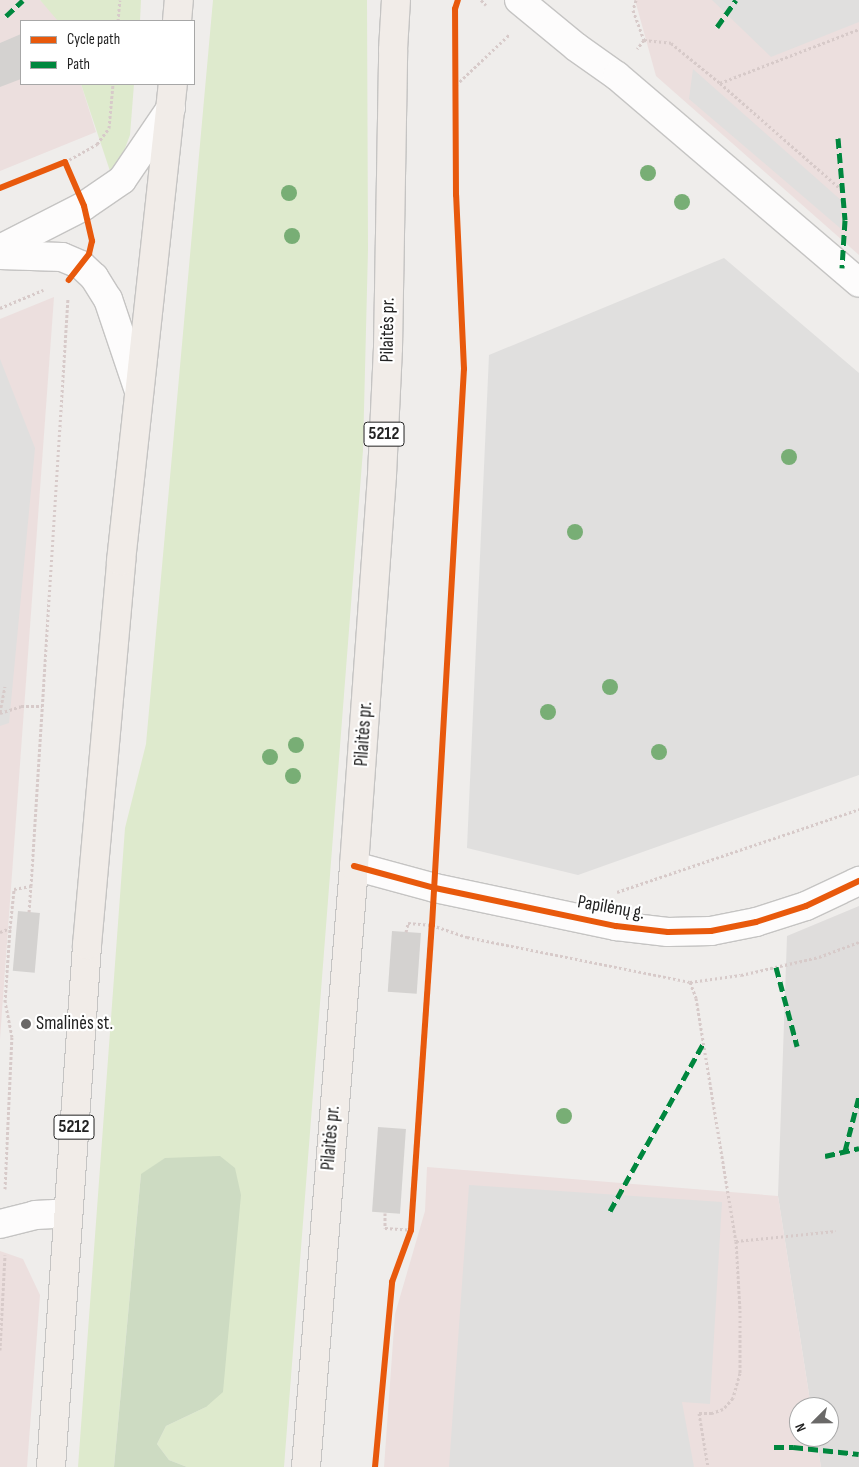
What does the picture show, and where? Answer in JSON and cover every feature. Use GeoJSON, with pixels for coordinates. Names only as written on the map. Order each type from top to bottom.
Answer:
{"type":"FeatureCollection","features":[{"type":"Feature","properties":{"kind":"main road"},"geometry":{"type":"LineString","coordinates":[[177,20],[179,0]]}},
{"type":"Feature","properties":{"kind":"main road","name":"Pilaitės pr."},"geometry":{"type":"LineString","coordinates":[[306,1467],[354,866],[382,475],[388,348],[396,0]]}},
{"type":"Feature","properties":{"kind":"main road","name":"5212"},"geometry":{"type":"LineString","coordinates":[[51,1467],[87,945],[121,561],[172,96]]}},
{"type":"Feature","properties":{"kind":"street"},"geometry":{"type":"LineString","coordinates":[[519,0],[576,47],[617,76],[859,283]]}},
{"type":"Feature","properties":{"kind":"street"},"geometry":{"type":"LineString","coordinates":[[0,249],[84,206],[122,180],[172,96]]}},
{"type":"Feature","properties":{"kind":"street"},"geometry":{"type":"LineString","coordinates":[[0,255],[62,258],[81,265],[94,277],[108,299],[139,391]]}},
{"type":"Feature","properties":{"kind":"street","name":"Papilėnų g."},"geometry":{"type":"LineString","coordinates":[[354,866],[435,888],[616,926],[668,932],[711,931],[756,922],[806,906],[859,881]]}},
{"type":"Feature","properties":{"kind":"street"},"geometry":{"type":"LineString","coordinates":[[3,1223],[35,1215],[68,1213]]}},
{"type":"Feature","properties":{"kind":"path"},"geometry":{"type":"LineString","coordinates":[[118,20],[120,0]]}},
{"type":"Feature","properties":{"kind":"path"},"geometry":{"type":"LineString","coordinates":[[720,83],[859,29]]}},
{"type":"Feature","properties":{"kind":"path"},"geometry":{"type":"LineString","coordinates":[[644,40],[671,44],[720,83],[843,191]]}},
{"type":"Feature","properties":{"kind":"path"},"geometry":{"type":"LineString","coordinates":[[65,162],[97,144],[109,128],[113,85]]}},
{"type":"Feature","properties":{"kind":"path"},"geometry":{"type":"LineString","coordinates":[[0,308],[52,287]]}},
{"type":"Feature","properties":{"kind":"path"},"geometry":{"type":"LineString","coordinates":[[29,912],[69,290]]}},
{"type":"Feature","properties":{"kind":"path"},"geometry":{"type":"LineString","coordinates":[[5,686],[0,713],[21,706],[42,706]]}},
{"type":"Feature","properties":{"kind":"path"},"geometry":{"type":"LineString","coordinates":[[611,894],[859,809]]}},
{"type":"Feature","properties":{"kind":"path"},"geometry":{"type":"LineString","coordinates":[[0,1350],[3,1223],[2,1180],[12,1037],[5,1002],[14,890],[31,886]]}},
{"type":"Feature","properties":{"kind":"path"},"geometry":{"type":"LineString","coordinates":[[0,932],[10,928]]}},
{"type":"Feature","properties":{"kind":"path"},"geometry":{"type":"LineString","coordinates":[[690,982],[696,998],[736,1241],[740,1373],[733,1398],[723,1409],[712,1413],[699,1413],[708,1467]]}},
{"type":"Feature","properties":{"kind":"path"},"geometry":{"type":"LineString","coordinates":[[385,1213],[385,1228],[411,1230]]}},
{"type":"Feature","properties":{"kind":"path"},"geometry":{"type":"LineString","coordinates":[[736,1241],[836,1231]]}},
{"type":"Feature","properties":{"kind":"shaded area"},"geometry":{"type":"Polygon","coordinates":[[[0,0],[40,0],[58,20],[20,20],[20,85],[81,85],[96,132],[0,171],[0,0]]]}},
{"type":"Feature","properties":{"kind":"shaded area"},"geometry":{"type":"Polygon","coordinates":[[[635,0],[859,0],[859,255],[656,76],[635,0]]]}},
{"type":"Feature","properties":{"kind":"shaded area"},"geometry":{"type":"Polygon","coordinates":[[[712,0],[859,0],[859,22],[771,57],[712,0]]]}},
{"type":"Feature","properties":{"kind":"shaded area"},"geometry":{"type":"Polygon","coordinates":[[[693,69],[842,201],[840,228],[689,99],[693,69]]]}},
{"type":"Feature","properties":{"kind":"shaded area"},"geometry":{"type":"Polygon","coordinates":[[[724,258],[859,373],[859,775],[578,875],[467,848],[489,355],[724,258]]]}},
{"type":"Feature","properties":{"kind":"shaded area"},"geometry":{"type":"Polygon","coordinates":[[[54,297],[0,1039],[0,319],[54,297]]]}},
{"type":"Feature","properties":{"kind":"shaded area"},"geometry":{"type":"Polygon","coordinates":[[[0,359],[35,448],[9,723],[0,726],[0,359]]]}},
{"type":"Feature","properties":{"kind":"shaded area"},"geometry":{"type":"Polygon","coordinates":[[[859,906],[859,1467],[821,1467],[818,1447],[839,1447],[839,1397],[809,1397],[778,1196],[787,936],[859,906]]]}},
{"type":"Feature","properties":{"kind":"shaded area"},"geometry":{"type":"Polygon","coordinates":[[[427,1167],[778,1196],[809,1397],[789,1397],[789,1447],[818,1447],[821,1467],[384,1467],[395,1314],[425,1211],[427,1167]]]}},
{"type":"Feature","properties":{"kind":"shaded area"},"geometry":{"type":"Polygon","coordinates":[[[469,1185],[722,1202],[710,1404],[682,1402],[694,1467],[449,1467],[469,1185]]]}},
{"type":"Feature","properties":{"kind":"shaded area"},"geometry":{"type":"Polygon","coordinates":[[[0,1251],[23,1259],[40,1295],[27,1467],[0,1467],[0,1251]]]}},
{"type":"Feature","properties":{"kind":"green space"},"geometry":{"type":"Polygon","coordinates":[[[40,0],[141,0],[140,20],[57,20],[40,0]]]}},
{"type":"Feature","properties":{"kind":"green space"},"geometry":{"type":"Polygon","coordinates":[[[213,0],[367,0],[368,250],[363,450],[284,1467],[187,1467],[169,1460],[157,1444],[166,1426],[206,1407],[141,1174],[114,1467],[78,1467],[125,828],[146,744],[213,0]]]}},
{"type":"Feature","properties":{"kind":"green space"},"geometry":{"type":"Polygon","coordinates":[[[81,85],[134,85],[130,135],[124,151],[110,171],[81,85]]]}},
{"type":"Feature","properties":{"kind":"green space"},"geometry":{"type":"Polygon","coordinates":[[[220,1156],[235,1168],[241,1195],[223,1392],[206,1407],[166,1426],[157,1444],[169,1460],[187,1467],[114,1467],[141,1174],[165,1158],[220,1156]]]}},
{"type":"Feature","properties":{"kind":"building"},"geometry":{"type":"Polygon","coordinates":[[[20,34],[20,79],[0,87],[0,43],[20,34]]]}},
{"type":"Feature","properties":{"kind":"building"},"geometry":{"type":"Polygon","coordinates":[[[18,911],[40,913],[35,973],[13,971],[18,911]]]}},
{"type":"Feature","properties":{"kind":"building"},"geometry":{"type":"Polygon","coordinates":[[[392,931],[421,933],[417,994],[388,992],[392,931]]]}},
{"type":"Feature","properties":{"kind":"building"},"geometry":{"type":"Polygon","coordinates":[[[378,1127],[406,1129],[400,1214],[372,1212],[378,1127]]]}},
{"type":"Feature","properties":{"kind":"marked path"},"geometry":{"type":"LineString","coordinates":[[6,16],[23,0]]}},
{"type":"Feature","properties":{"kind":"marked path"},"geometry":{"type":"LineString","coordinates":[[717,27],[736,0]]}},
{"type":"Feature","properties":{"kind":"marked path"},"geometry":{"type":"LineString","coordinates":[[838,138],[845,220],[842,268]]}},
{"type":"Feature","properties":{"kind":"marked path"},"geometry":{"type":"LineString","coordinates":[[776,967],[797,1046]]}},
{"type":"Feature","properties":{"kind":"marked path"},"geometry":{"type":"LineString","coordinates":[[610,1211],[704,1042]]}},
{"type":"Feature","properties":{"kind":"marked path"},"geometry":{"type":"LineString","coordinates":[[845,1151],[859,1096]]}},
{"type":"Feature","properties":{"kind":"marked path"},"geometry":{"type":"LineString","coordinates":[[825,1156],[859,1148]]}},
{"type":"Feature","properties":{"kind":"marked path"},"geometry":{"type":"LineString","coordinates":[[774,1447],[793,1447],[859,1454]]}},
{"type":"Feature","properties":{"kind":"cycle path"},"geometry":{"type":"LineString","coordinates":[[375,1467],[392,1282],[411,1230],[432,925],[464,369],[456,195],[455,9],[458,0]]}},
{"type":"Feature","properties":{"kind":"cycle path"},"geometry":{"type":"LineString","coordinates":[[0,188],[65,162],[84,206],[92,241],[89,254],[69,280]]}},
{"type":"Feature","properties":{"kind":"cycle path"},"geometry":{"type":"LineString","coordinates":[[354,866],[435,888],[616,926],[668,932],[711,931],[756,922],[806,906],[859,881]]}},
{"type":"Feature","properties":{"kind":"place","name":"Smalinės st."},"geometry":{"type":"Point","coordinates":[26,1024]}}]}
